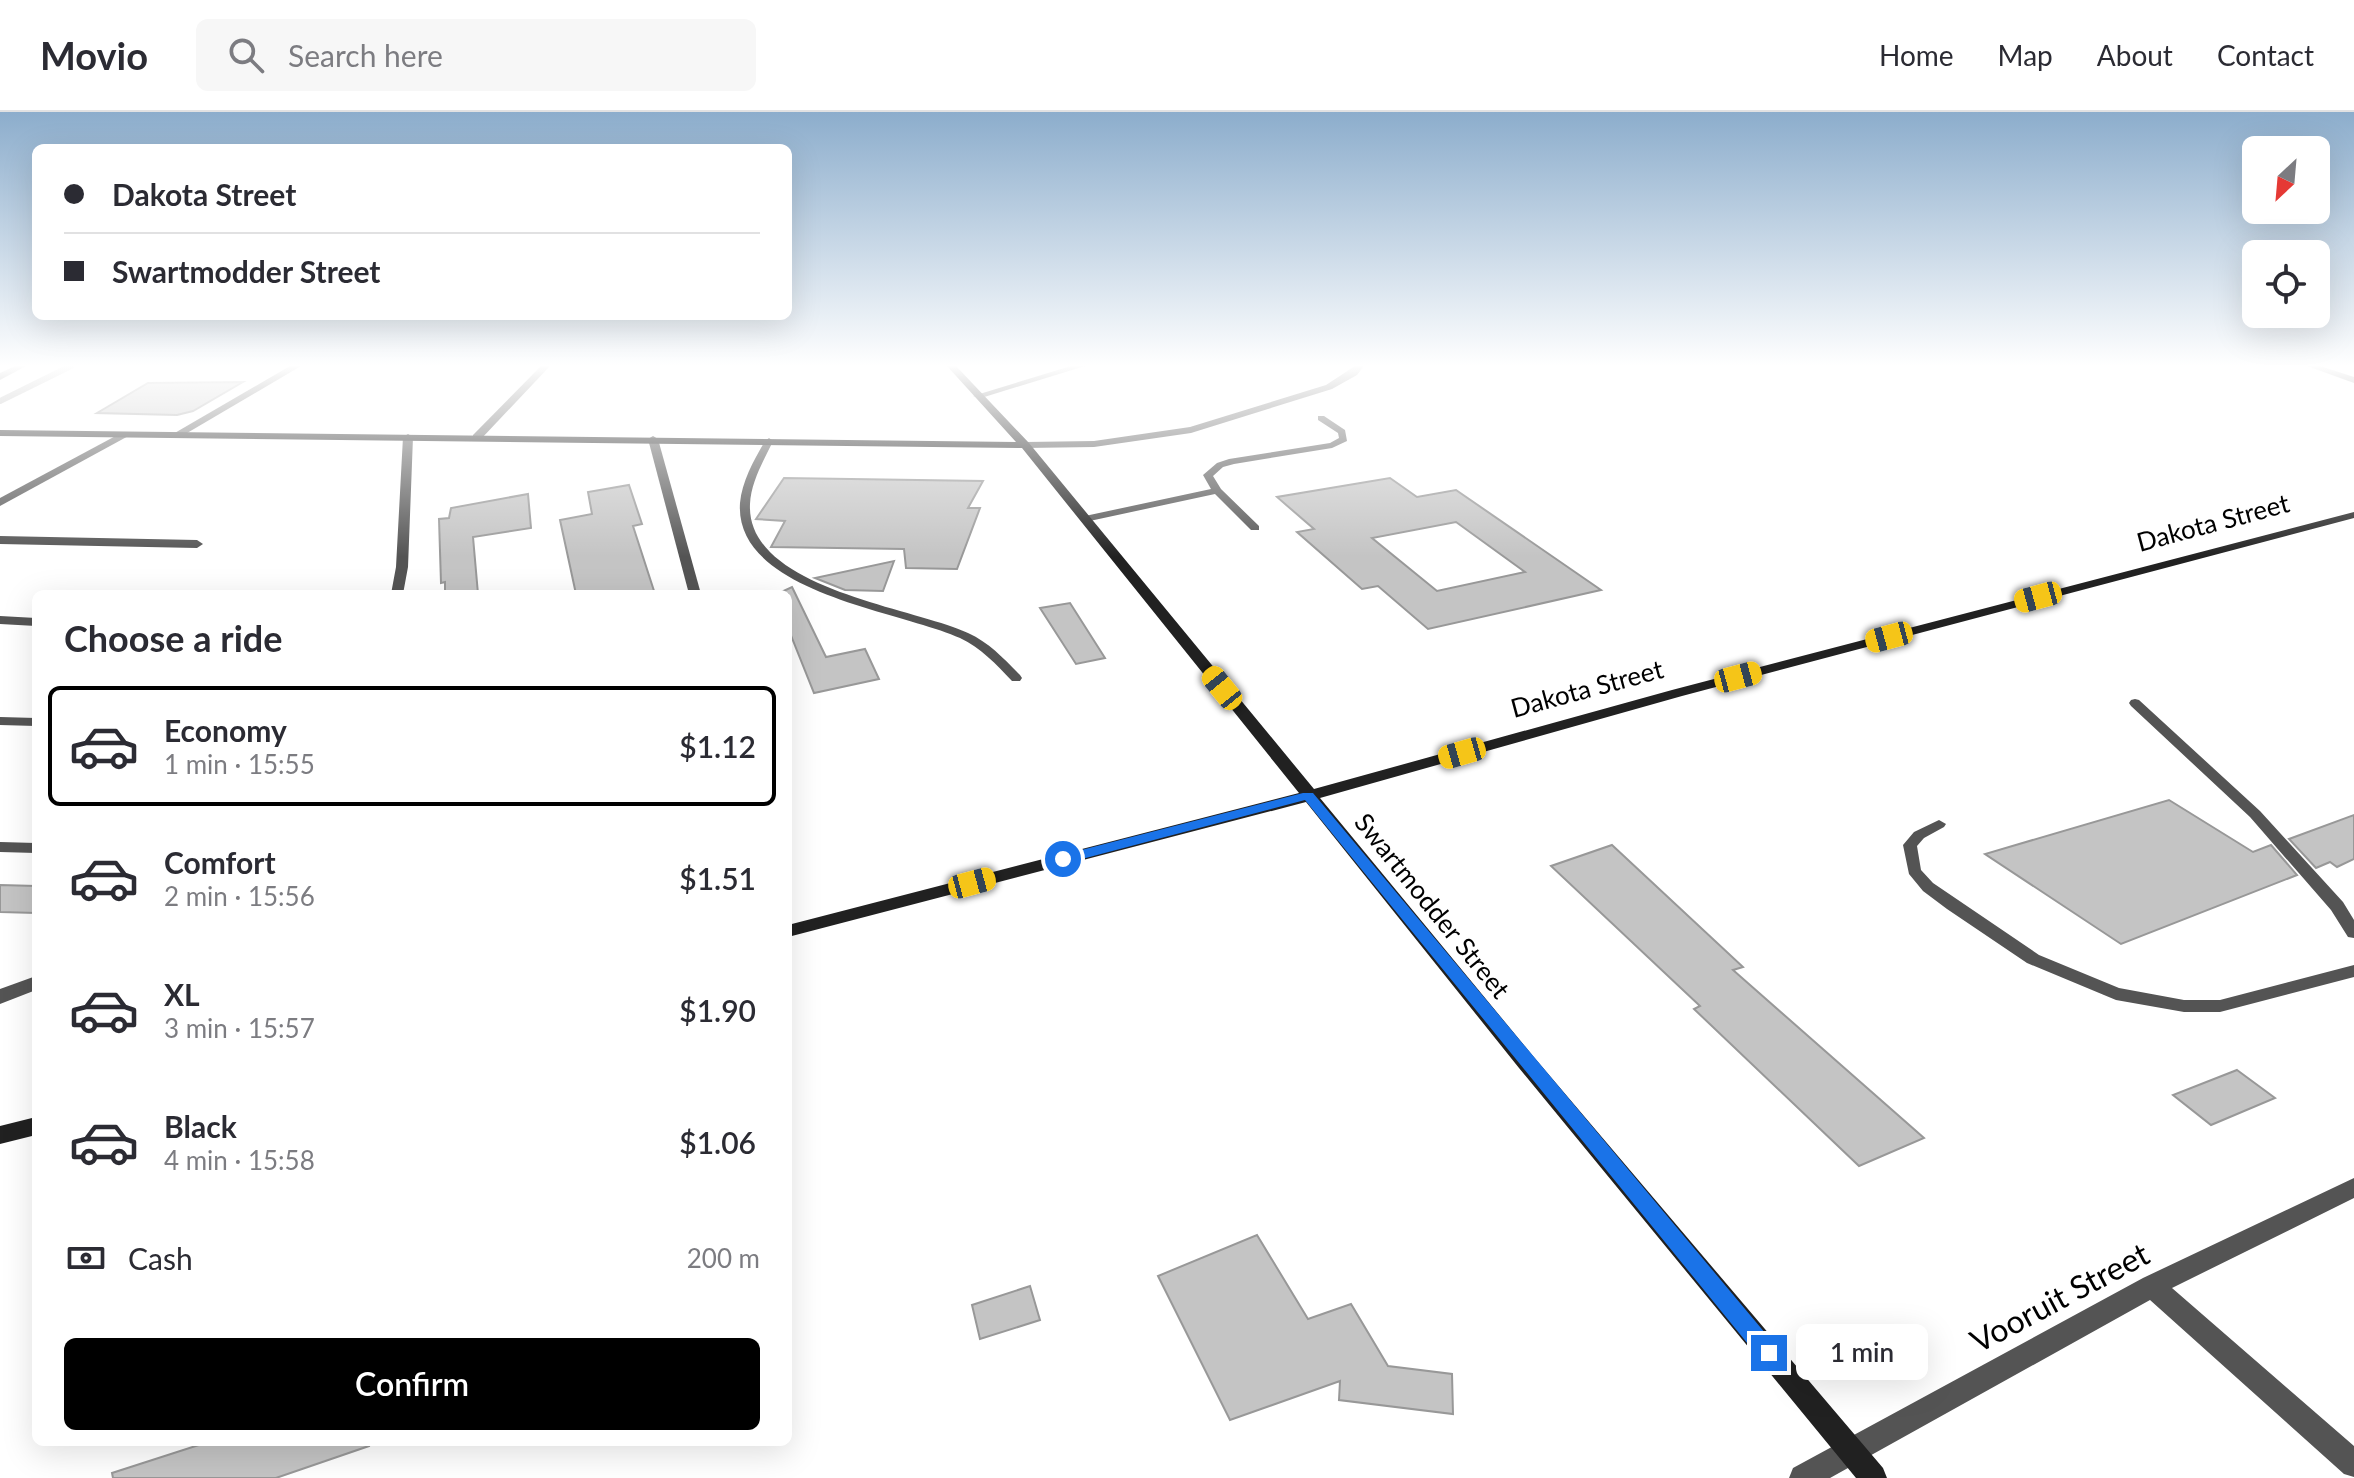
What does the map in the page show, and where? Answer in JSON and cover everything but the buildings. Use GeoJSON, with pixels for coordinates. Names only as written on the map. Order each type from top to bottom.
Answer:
{"type":"FeatureCollection","features":[{"type":"Feature","properties":{"kind":"street"},"geometry":{"type":"LineString","coordinates":[[178,434],[185,430]]}},
{"type":"Feature","properties":{"kind":"street"},"geometry":{"type":"LineString","coordinates":[[477,437],[484,430]]}},
{"type":"Feature","properties":{"kind":"street"},"geometry":{"type":"LineString","coordinates":[[948,444],[996,430]]}},
{"type":"Feature","properties":{"kind":"street","name":"Swartmodder Street"},"geometry":{"type":"LineString","coordinates":[[996,430],[1025,445],[1536,1074],[1873,1478]]}},
{"type":"Feature","properties":{"kind":"street"},"geometry":{"type":"LineString","coordinates":[[0,433],[1025,445],[1094,444],[1192,430]]}},
{"type":"Feature","properties":{"kind":"street"},"geometry":{"type":"LineString","coordinates":[[0,503],[127,434]]}},
{"type":"Feature","properties":{"kind":"street"},"geometry":{"type":"LineString","coordinates":[[398,590],[402,567],[408,437]]}},
{"type":"Feature","properties":{"kind":"street"},"geometry":{"type":"LineString","coordinates":[[653,439],[694,590]]}},
{"type":"Feature","properties":{"kind":"street","name":"Dakota Street"},"geometry":{"type":"LineString","coordinates":[[792,930],[1308,796],[1677,693],[2354,515]]}},
{"type":"Feature","properties":{"kind":"street"},"geometry":{"type":"LineString","coordinates":[[0,540],[197,544]]}},
{"type":"Feature","properties":{"kind":"street"},"geometry":{"type":"LineString","coordinates":[[0,620],[32,622]]}},
{"type":"Feature","properties":{"kind":"street"},"geometry":{"type":"LineString","coordinates":[[0,721],[32,722]]}},
{"type":"Feature","properties":{"kind":"street"},"geometry":{"type":"LineString","coordinates":[[0,847],[32,848]]}},
{"type":"Feature","properties":{"kind":"street"},"geometry":{"type":"LineString","coordinates":[[0,997],[32,985]]}},
{"type":"Feature","properties":{"kind":"street"},"geometry":{"type":"LineString","coordinates":[[0,1135],[32,1127]]}},
{"type":"Feature","properties":{"kind":"street","name":"Vooruit Street"},"geometry":{"type":"LineString","coordinates":[[1803,1478],[2152,1286],[2354,1187]]}},
{"type":"Feature","properties":{"kind":"street"},"geometry":{"type":"LineString","coordinates":[[2152,1286],[2354,1464]]}},
{"type":"Feature","properties":{"kind":"lane"},"geometry":{"type":"LineString","coordinates":[[1255,528],[1217,491],[1208,475],[1220,465],[1332,445],[1344,439],[1339,430]]}},
{"type":"Feature","properties":{"kind":"lane"},"geometry":{"type":"LineString","coordinates":[[769,441],[744,506],[745,517],[754,537],[766,551],[807,583],[824,591],[963,635],[986,648],[1016,678]]}},
{"type":"Feature","properties":{"kind":"lane"},"geometry":{"type":"LineString","coordinates":[[1085,519],[1217,491]]}},
{"type":"Feature","properties":{"kind":"lane"},"geometry":{"type":"LineString","coordinates":[[2135,703],[2201,762],[2276,837],[2337,906],[2354,933]]}},
{"type":"Feature","properties":{"kind":"lane"},"geometry":{"type":"LineString","coordinates":[[1939,824],[1919,835],[1910,845],[1914,871],[1928,887],[2033,959],[2116,994],[2184,1006],[2220,1006],[2354,971]]}},
{"type":"Feature","properties":{"kind":"route"},"geometry":{"type":"LineString","coordinates":[[1063,859],[1308,796],[1769,1353]]}}]}
